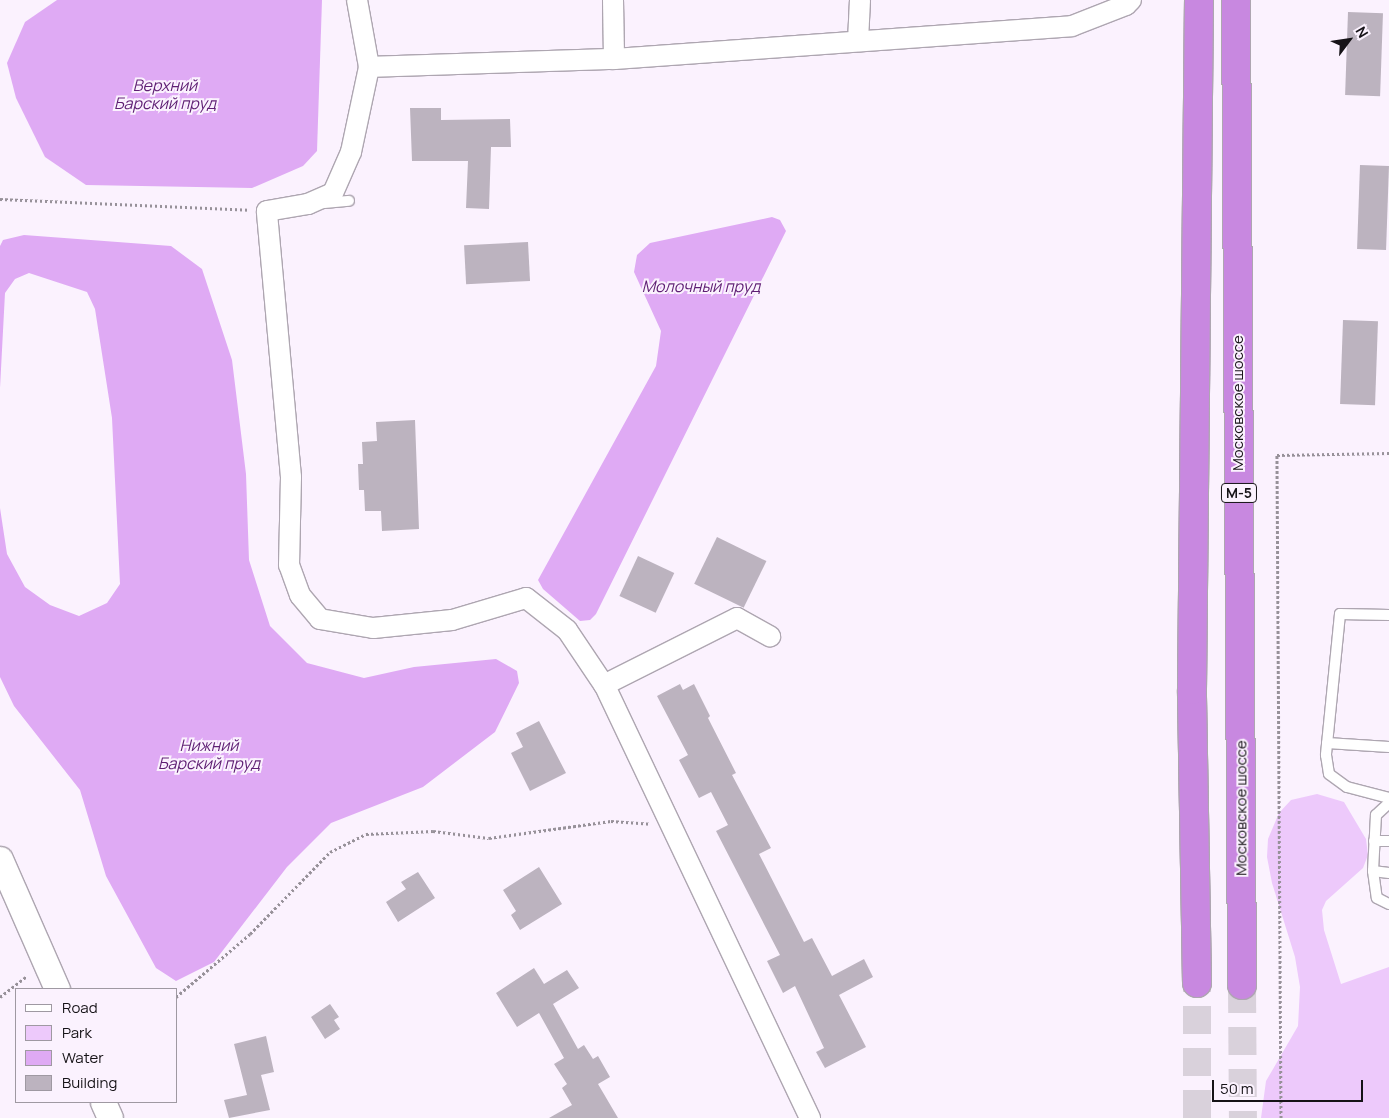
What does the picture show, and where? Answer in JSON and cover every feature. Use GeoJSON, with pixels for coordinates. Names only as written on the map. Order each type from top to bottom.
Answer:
{"type":"FeatureCollection","features":[{"type":"Feature","properties":{"kind":"highway"},"geometry":{"type":"LineString","coordinates":[[1197,983],[1192,690],[1199,0]]}},
{"type":"Feature","properties":{"kind":"highway","name":"Московское шоссе"},"geometry":{"type":"LineString","coordinates":[[1236,0],[1242,985]]}},
{"type":"Feature","properties":{"kind":"street"},"geometry":{"type":"LineString","coordinates":[[357,0],[369,67],[351,152],[333,193],[308,204],[267,211],[292,477],[289,565],[300,595],[320,619],[373,628],[452,620],[526,598],[567,630],[604,685],[810,1118]]}},
{"type":"Feature","properties":{"kind":"street"},"geometry":{"type":"LineString","coordinates":[[613,0],[614,59]]}},
{"type":"Feature","properties":{"kind":"street"},"geometry":{"type":"LineString","coordinates":[[858,41],[860,0]]}},
{"type":"Feature","properties":{"kind":"street"},"geometry":{"type":"LineString","coordinates":[[369,67],[614,59],[1072,26],[1126,5],[1131,0]]}},
{"type":"Feature","properties":{"kind":"street"},"geometry":{"type":"LineString","coordinates":[[604,685],[737,618],[770,636]]}},
{"type":"Feature","properties":{"kind":"street"},"geometry":{"type":"LineString","coordinates":[[0,859],[57,988]]}},
{"type":"Feature","properties":{"kind":"street"},"geometry":{"type":"LineString","coordinates":[[103,1103],[110,1118]]}},
{"type":"Feature","properties":{"kind":"lane"},"geometry":{"type":"LineString","coordinates":[[308,204],[349,201]]}},
{"type":"Feature","properties":{"kind":"lane"},"geometry":{"type":"LineString","coordinates":[[528,586],[567,630]]}},
{"type":"Feature","properties":{"kind":"lane"},"geometry":{"type":"LineString","coordinates":[[1389,614],[1340,614],[1327,743],[1329,774],[1347,787],[1389,798]]}},
{"type":"Feature","properties":{"kind":"lane"},"geometry":{"type":"LineString","coordinates":[[1327,743],[1389,747]]}},
{"type":"Feature","properties":{"kind":"lane"},"geometry":{"type":"LineString","coordinates":[[1389,804],[1376,816],[1373,871],[1377,898],[1389,904]]}},
{"type":"Feature","properties":{"kind":"lane"},"geometry":{"type":"LineString","coordinates":[[1374,841],[1389,841]]}},
{"type":"Feature","properties":{"kind":"lane"},"geometry":{"type":"LineString","coordinates":[[1373,871],[1389,873]]}},
{"type":"Feature","properties":{"kind":"path"},"geometry":{"type":"LineString","coordinates":[[0,199],[267,211]]}},
{"type":"Feature","properties":{"kind":"path"},"geometry":{"type":"LineString","coordinates":[[1281,1118],[1277,455],[1389,453]]}},
{"type":"Feature","properties":{"kind":"path"},"geometry":{"type":"LineString","coordinates":[[178,995],[250,934],[330,852],[366,834],[432,831],[489,838],[611,821],[670,825]]}},
{"type":"Feature","properties":{"kind":"path"},"geometry":{"type":"LineString","coordinates":[[0,998],[46,962]]}},
{"type":"Feature","properties":{"kind":"green space"},"geometry":{"type":"Polygon","coordinates":[[[1317,794],[1344,802],[1366,839],[1368,855],[1363,868],[1326,901],[1322,910],[1324,930],[1341,984],[1389,967],[1389,1118],[1261,1118],[1266,1081],[1298,1026],[1300,987],[1295,957],[1272,883],[1267,857],[1268,839],[1279,813],[1291,800],[1317,794]]]}},
{"type":"Feature","properties":{"kind":"water","name":"Верхний Барский пруд"},"geometry":{"type":"Polygon","coordinates":[[[57,0],[322,0],[317,151],[303,166],[252,188],[86,185],[45,157],[16,98],[7,63],[25,22],[57,0]]]}},
{"type":"Feature","properties":{"kind":"water","name":"Молочный пруд"},"geometry":{"type":"Polygon","coordinates":[[[772,217],[780,220],[786,231],[596,614],[590,620],[580,621],[543,589],[538,580],[656,366],[661,331],[634,272],[637,255],[650,243],[772,217]]]}},
{"type":"Feature","properties":{"kind":"water","name":"Нижний Барский пруд"},"geometry":{"type":"Polygon","coordinates":[[[24,235],[171,246],[202,269],[232,360],[246,474],[249,560],[270,626],[307,663],[364,678],[414,667],[496,659],[517,671],[519,683],[495,732],[423,787],[331,823],[287,867],[214,962],[176,981],[156,968],[106,876],[80,790],[14,706],[0,677],[0,508],[7,554],[25,587],[50,605],[79,616],[107,603],[120,584],[112,418],[95,309],[87,292],[29,273],[15,279],[5,293],[0,388],[0,246],[3,240],[24,235]]]}},
{"type":"Feature","properties":{"kind":"building"},"geometry":{"type":"Polygon","coordinates":[[[1348,12],[1383,13],[1380,96],[1345,95],[1348,12]]]}},
{"type":"Feature","properties":{"kind":"building"},"geometry":{"type":"Polygon","coordinates":[[[410,108],[441,108],[441,120],[510,119],[511,147],[491,147],[489,209],[466,208],[468,161],[412,161],[410,108]]]}},
{"type":"Feature","properties":{"kind":"building"},"geometry":{"type":"Polygon","coordinates":[[[1360,165],[1389,166],[1386,250],[1357,249],[1360,165]]]}},
{"type":"Feature","properties":{"kind":"building"},"geometry":{"type":"Polygon","coordinates":[[[528,242],[530,281],[466,284],[464,245],[528,242]]]}},
{"type":"Feature","properties":{"kind":"building"},"geometry":{"type":"Polygon","coordinates":[[[1343,320],[1378,321],[1375,405],[1340,404],[1343,320]]]}},
{"type":"Feature","properties":{"kind":"building"},"geometry":{"type":"Polygon","coordinates":[[[415,420],[419,529],[382,531],[381,511],[365,511],[364,490],[359,490],[358,464],[363,464],[362,442],[377,441],[376,422],[415,420]]]}},
{"type":"Feature","properties":{"kind":"building"},"geometry":{"type":"Polygon","coordinates":[[[717,537],[766,561],[744,608],[694,584],[717,537]]]}},
{"type":"Feature","properties":{"kind":"building"},"geometry":{"type":"Polygon","coordinates":[[[638,556],[674,573],[656,613],[619,596],[638,556]]]}},
{"type":"Feature","properties":{"kind":"building"},"geometry":{"type":"Polygon","coordinates":[[[680,684],[683,690],[694,684],[710,716],[708,718],[736,773],[732,775],[771,848],[759,854],[804,942],[812,938],[832,976],[864,959],[873,977],[839,995],[866,1047],[825,1068],[816,1052],[824,1048],[795,986],[783,993],[767,961],[780,955],[716,831],[728,825],[711,792],[699,798],[679,760],[688,755],[657,696],[680,684]]]}},
{"type":"Feature","properties":{"kind":"building"},"geometry":{"type":"Polygon","coordinates":[[[539,721],[566,773],[530,791],[511,753],[523,747],[516,733],[539,721]]]}},
{"type":"Feature","properties":{"kind":"building"},"geometry":{"type":"Polygon","coordinates":[[[539,867],[562,904],[520,930],[511,915],[516,911],[503,890],[539,867]]]}},
{"type":"Feature","properties":{"kind":"building"},"geometry":{"type":"Polygon","coordinates":[[[418,872],[435,898],[398,922],[386,902],[406,889],[401,882],[418,872]]]}},
{"type":"Feature","properties":{"kind":"building"},"geometry":{"type":"Polygon","coordinates":[[[534,968],[544,984],[567,970],[579,988],[553,1004],[578,1049],[584,1045],[593,1059],[598,1056],[610,1077],[598,1084],[618,1118],[549,1118],[572,1105],[562,1088],[567,1084],[554,1064],[564,1058],[539,1013],[517,1027],[496,993],[534,968]]]}},
{"type":"Feature","properties":{"kind":"building"},"geometry":{"type":"Polygon","coordinates":[[[330,1004],[339,1017],[334,1020],[340,1029],[325,1039],[311,1017],[330,1004]]]}},
{"type":"Feature","properties":{"kind":"building"},"geometry":{"type":"Polygon","coordinates":[[[266,1036],[274,1072],[261,1075],[270,1110],[229,1118],[224,1100],[247,1095],[234,1044],[266,1036]]]}},
{"type":"Feature","properties":{"kind":"tunnel"},"geometry":{"type":"LineString","coordinates":[[1197,983],[1197,1118]]}},
{"type":"Feature","properties":{"kind":"tunnel"},"geometry":{"type":"LineString","coordinates":[[1242,985],[1243,1118]]}}]}
